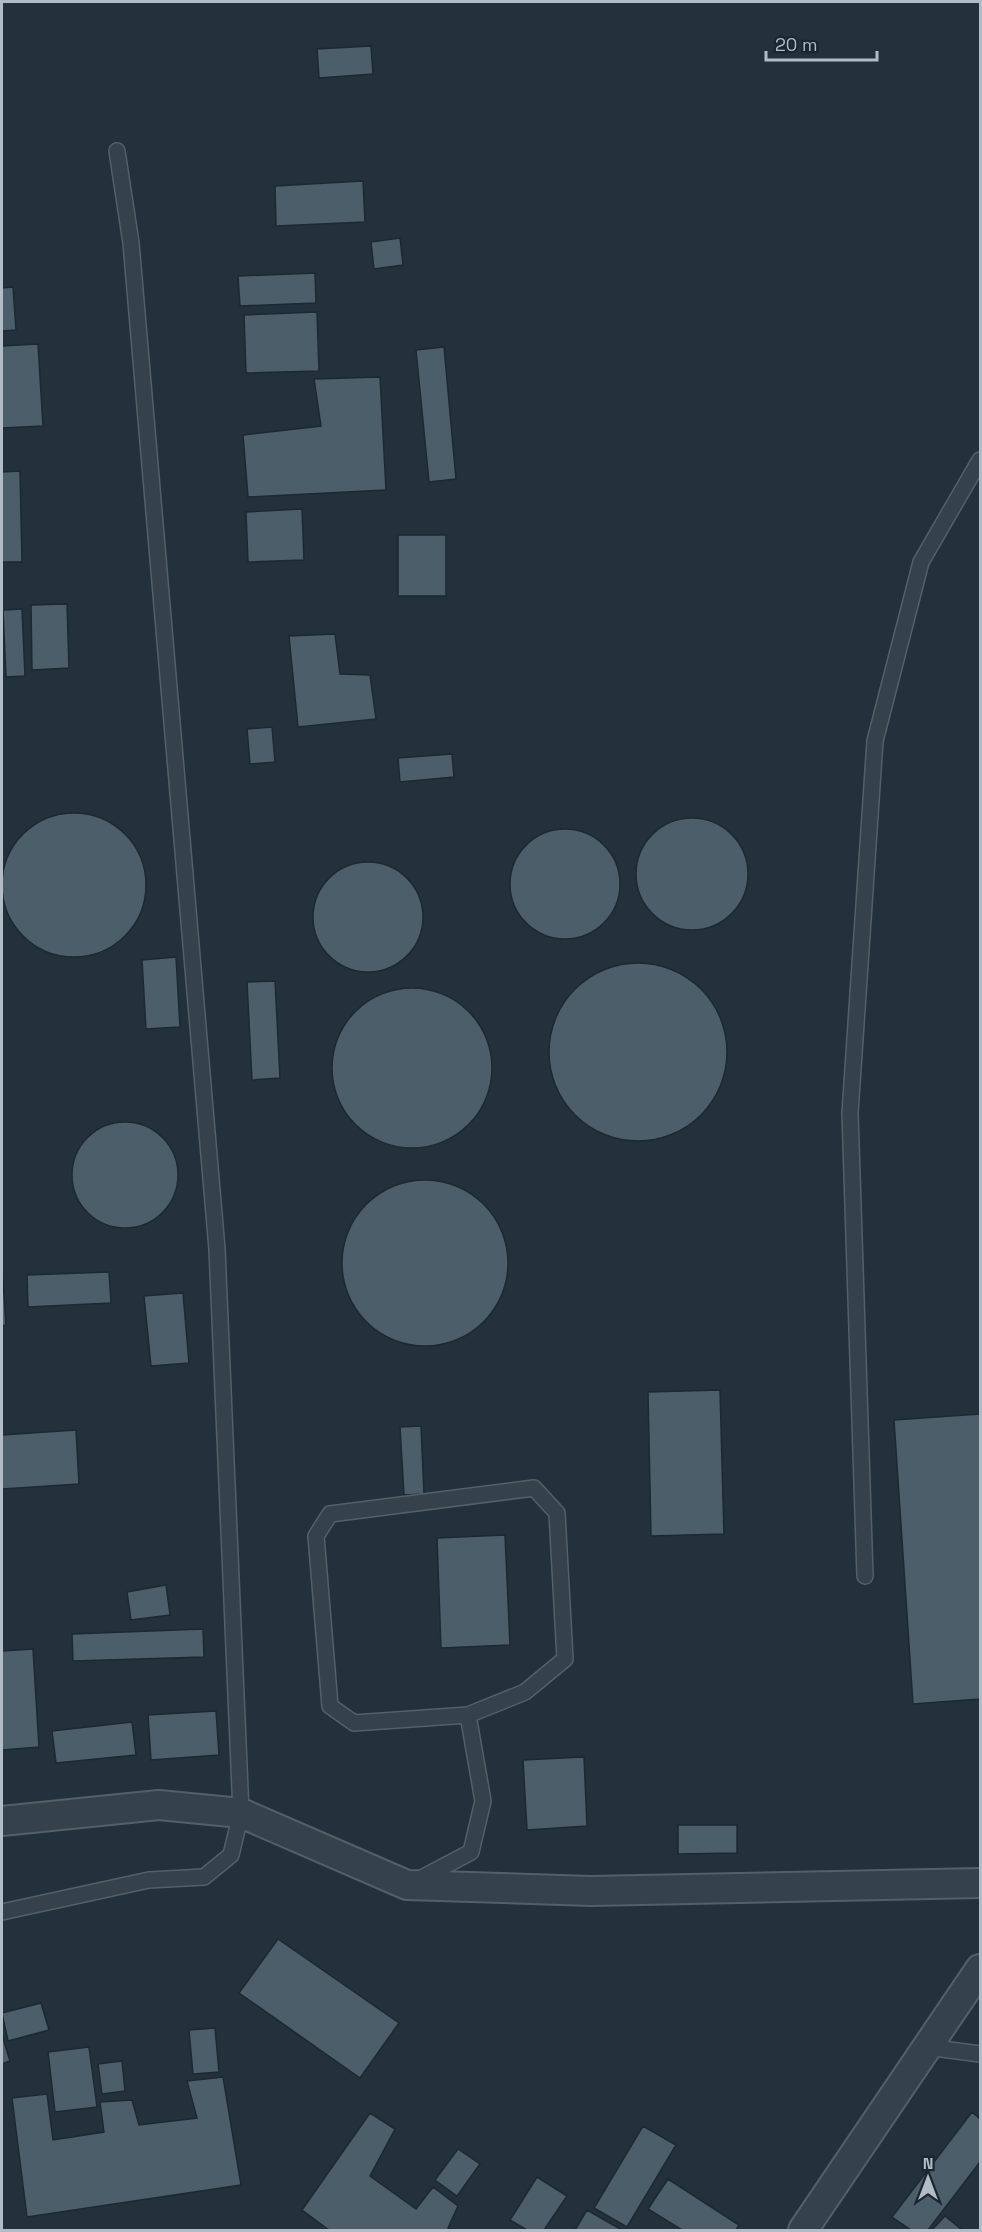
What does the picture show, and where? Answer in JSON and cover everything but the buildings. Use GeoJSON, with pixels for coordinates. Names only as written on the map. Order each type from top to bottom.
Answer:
{"type":"FeatureCollection","features":[{"type":"Feature","properties":{"kind":"street"},"geometry":{"type":"LineString","coordinates":[[2,1821],[159,1805],[241,1813],[407,1885],[591,1892],[981,1884]]}},
{"type":"Feature","properties":{"kind":"street"},"geometry":{"type":"LineString","coordinates":[[803,2230],[981,1969]]}},
{"type":"Feature","properties":{"kind":"lane"},"geometry":{"type":"LineString","coordinates":[[2,1912],[149,1880],[204,1877],[231,1855],[241,1813],[218,1249],[131,243],[117,151]]}},
{"type":"Feature","properties":{"kind":"lane"},"geometry":{"type":"LineString","coordinates":[[865,1576],[850,1113],[875,741],[921,562],[981,460]]}},
{"type":"Feature","properties":{"kind":"lane"},"geometry":{"type":"LineString","coordinates":[[534,1488],[557,1513],[565,1659],[525,1692],[468,1715],[354,1723],[330,1706],[316,1536],[330,1514],[534,1488]]}},
{"type":"Feature","properties":{"kind":"lane"},"geometry":{"type":"LineString","coordinates":[[407,1885],[471,1852],[483,1801],[468,1715]]}},
{"type":"Feature","properties":{"kind":"lane"},"geometry":{"type":"LineString","coordinates":[[927,2047],[981,2054]]}}]}
